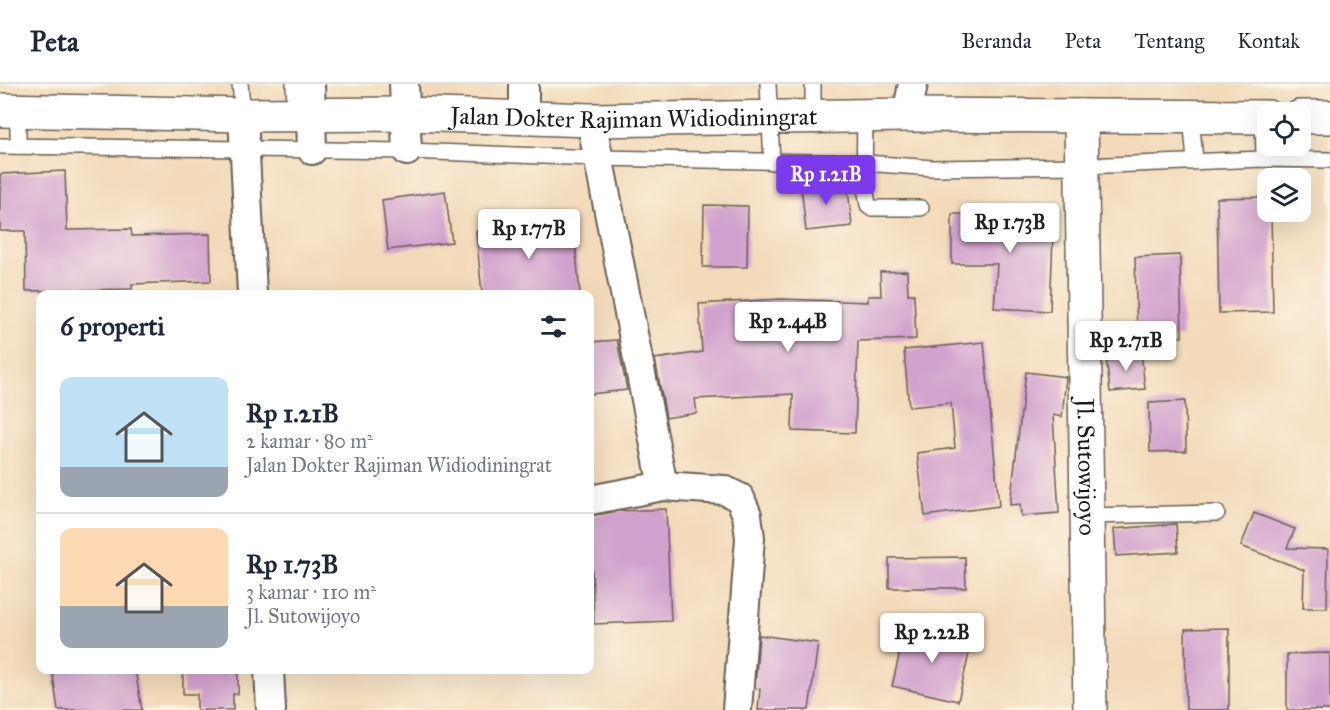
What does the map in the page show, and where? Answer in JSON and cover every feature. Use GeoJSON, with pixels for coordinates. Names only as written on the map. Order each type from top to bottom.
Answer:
{"type":"FeatureCollection","features":[{"type":"Feature","properties":{"kind":"main road","name":"Jalan Dokter Rajiman Widiodiningrat"},"geometry":{"type":"LineString","coordinates":[[9,110],[242,99],[405,99],[525,118],[591,120],[865,117],[910,100],[1081,116],[1257,117]]}},
{"type":"Feature","properties":{"kind":"main road","name":"Jl. Sutowijoyo"},"geometry":{"type":"LineString","coordinates":[[1081,116],[1090,710]]}},
{"type":"Feature","properties":{"kind":"main road"},"geometry":{"type":"LineString","coordinates":[[1311,117],[1330,117]]}},
{"type":"Feature","properties":{"kind":"street"},"geometry":{"type":"LineString","coordinates":[[524,84],[525,118]]}},
{"type":"Feature","properties":{"kind":"street"},"geometry":{"type":"LineString","coordinates":[[242,99],[252,290]]}},
{"type":"Feature","properties":{"kind":"street"},"geometry":{"type":"LineString","coordinates":[[302,99],[312,150]]}},
{"type":"Feature","properties":{"kind":"street"},"geometry":{"type":"LineString","coordinates":[[405,99],[407,152]]}},
{"type":"Feature","properties":{"kind":"street"},"geometry":{"type":"LineString","coordinates":[[591,120],[663,486]]}},
{"type":"Feature","properties":{"kind":"street"},"geometry":{"type":"LineString","coordinates":[[594,499],[663,486],[724,490],[740,498],[747,515],[750,538],[737,710]]}},
{"type":"Feature","properties":{"kind":"street"},"geometry":{"type":"LineString","coordinates":[[269,674],[271,710]]}},
{"type":"Feature","properties":{"kind":"lane"},"geometry":{"type":"LineString","coordinates":[[768,84],[772,162]]}},
{"type":"Feature","properties":{"kind":"lane"},"geometry":{"type":"LineString","coordinates":[[813,84],[813,117]]}},
{"type":"Feature","properties":{"kind":"lane"},"geometry":{"type":"LineString","coordinates":[[9,110],[18,146]]}},
{"type":"Feature","properties":{"kind":"lane"},"geometry":{"type":"LineString","coordinates":[[1191,116],[1195,160]]}},
{"type":"Feature","properties":{"kind":"lane"},"geometry":{"type":"LineString","coordinates":[[865,117],[866,201],[872,208],[921,208]]}},
{"type":"Feature","properties":{"kind":"lane"},"geometry":{"type":"LineString","coordinates":[[0,146],[407,152],[865,163],[933,168],[1082,166],[1195,160],[1330,160]]}},
{"type":"Feature","properties":{"kind":"lane"},"geometry":{"type":"LineString","coordinates":[[1086,516],[1217,513]]}},
{"type":"Feature","properties":{"kind":"building"},"geometry":{"type":"Polygon","coordinates":[[[65,171],[67,230],[131,229],[132,236],[210,234],[211,281],[132,284],[132,289],[26,291],[25,231],[0,231],[0,174],[65,171]]]}},
{"type":"Feature","properties":{"kind":"building"},"geometry":{"type":"Polygon","coordinates":[[[847,180],[852,226],[806,231],[801,185],[847,180]]]}},
{"type":"Feature","properties":{"kind":"building"},"geometry":{"type":"Polygon","coordinates":[[[445,191],[452,242],[388,250],[382,200],[445,191]]]}},
{"type":"Feature","properties":{"kind":"building"},"geometry":{"type":"Polygon","coordinates":[[[1257,197],[1257,222],[1271,222],[1273,312],[1219,313],[1217,198],[1257,197]]]}},
{"type":"Feature","properties":{"kind":"building"},"geometry":{"type":"Polygon","coordinates":[[[704,205],[748,206],[747,267],[703,267],[704,205]]]}},
{"type":"Feature","properties":{"kind":"building"},"geometry":{"type":"Polygon","coordinates":[[[999,209],[1054,212],[1050,311],[994,308],[997,264],[952,264],[952,214],[999,214],[999,209]]]}},
{"type":"Feature","properties":{"kind":"building"},"geometry":{"type":"Polygon","coordinates":[[[573,221],[580,290],[482,290],[476,231],[573,221]]]}},
{"type":"Feature","properties":{"kind":"building"},"geometry":{"type":"Polygon","coordinates":[[[1180,255],[1182,337],[1137,339],[1135,257],[1180,255]]]}},
{"type":"Feature","properties":{"kind":"building"},"geometry":{"type":"Polygon","coordinates":[[[907,271],[908,294],[914,294],[916,339],[858,341],[855,433],[792,431],[793,394],[695,399],[697,413],[666,418],[655,359],[702,352],[699,304],[781,299],[868,302],[868,296],[881,296],[880,272],[907,271]]]}},
{"type":"Feature","properties":{"kind":"building"},"geometry":{"type":"Polygon","coordinates":[[[617,340],[627,390],[594,394],[594,342],[617,340]]]}},
{"type":"Feature","properties":{"kind":"building"},"geometry":{"type":"Polygon","coordinates":[[[984,342],[999,506],[925,516],[917,453],[955,448],[951,403],[909,407],[904,350],[984,342]]]}},
{"type":"Feature","properties":{"kind":"building"},"geometry":{"type":"Polygon","coordinates":[[[1141,352],[1145,389],[1110,392],[1106,356],[1141,352]]]}},
{"type":"Feature","properties":{"kind":"building"},"geometry":{"type":"Polygon","coordinates":[[[1026,372],[1066,377],[1062,417],[1053,415],[1059,513],[1021,516],[1020,504],[1010,505],[1026,372]]]}},
{"type":"Feature","properties":{"kind":"building"},"geometry":{"type":"Polygon","coordinates":[[[1185,401],[1186,451],[1150,452],[1149,403],[1185,401]]]}},
{"type":"Feature","properties":{"kind":"building"},"geometry":{"type":"Polygon","coordinates":[[[666,509],[671,621],[594,624],[594,515],[618,511],[666,509]]]}},
{"type":"Feature","properties":{"kind":"building"},"geometry":{"type":"Polygon","coordinates":[[[1254,513],[1295,529],[1287,548],[1328,549],[1327,608],[1303,608],[1304,570],[1241,546],[1254,513]]]}},
{"type":"Feature","properties":{"kind":"building"},"geometry":{"type":"Polygon","coordinates":[[[1176,524],[1178,552],[1116,556],[1114,529],[1176,524]]]}},
{"type":"Feature","properties":{"kind":"building"},"geometry":{"type":"Polygon","coordinates":[[[965,557],[966,588],[889,588],[889,558],[965,557]]]}},
{"type":"Feature","properties":{"kind":"building"},"geometry":{"type":"Polygon","coordinates":[[[906,626],[972,641],[958,701],[892,686],[906,626]]]}},
{"type":"Feature","properties":{"kind":"building"},"geometry":{"type":"Polygon","coordinates":[[[1229,628],[1229,710],[1186,710],[1185,629],[1229,628]]]}},
{"type":"Feature","properties":{"kind":"building"},"geometry":{"type":"Polygon","coordinates":[[[759,635],[818,643],[809,710],[758,710],[760,689],[755,688],[759,635]]]}},
{"type":"Feature","properties":{"kind":"building"},"geometry":{"type":"Polygon","coordinates":[[[1330,653],[1330,710],[1287,710],[1287,654],[1330,653]]]}},
{"type":"Feature","properties":{"kind":"building"},"geometry":{"type":"Polygon","coordinates":[[[53,674],[136,674],[142,710],[58,710],[53,674]]]}},
{"type":"Feature","properties":{"kind":"building"},"geometry":{"type":"Polygon","coordinates":[[[183,674],[238,674],[238,694],[233,694],[233,710],[197,710],[197,694],[183,694],[183,674]]]}}]}
